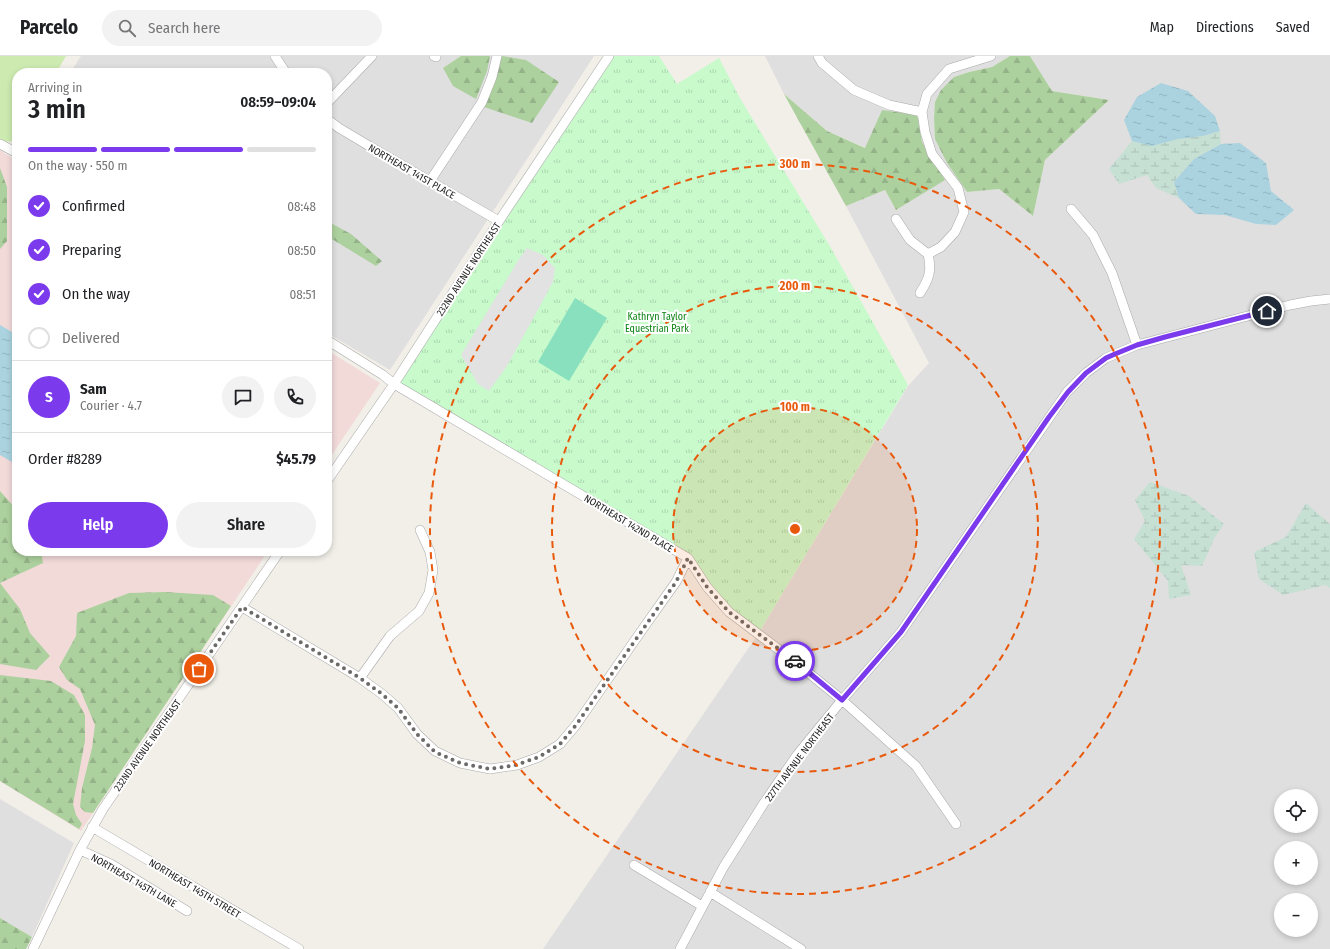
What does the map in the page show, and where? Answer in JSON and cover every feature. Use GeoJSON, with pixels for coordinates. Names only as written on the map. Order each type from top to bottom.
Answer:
{"type":"FeatureCollection","features":[{"type":"Feature","properties":{"kind":"street"},"geometry":{"type":"LineString","coordinates":[[275,56],[283,68]]}},
{"type":"Feature","properties":{"kind":"street"},"geometry":{"type":"LineString","coordinates":[[332,98],[372,56]]}},
{"type":"Feature","properties":{"kind":"street"},"geometry":{"type":"LineString","coordinates":[[430,181],[482,102],[492,76],[497,56]]}},
{"type":"Feature","properties":{"kind":"street","name":"232ND AVENUE NORTHEAST"},"geometry":{"type":"LineString","coordinates":[[332,474],[394,384],[499,221],[609,56]]}},
{"type":"Feature","properties":{"kind":"street"},"geometry":{"type":"LineString","coordinates":[[818,56],[822,63],[854,90],[889,105],[922,112]]}},
{"type":"Feature","properties":{"kind":"street"},"geometry":{"type":"LineString","coordinates":[[928,254],[941,247],[955,232],[964,212],[958,188],[932,154],[925,132],[922,112],[927,94],[950,69],[991,56]]}},
{"type":"Feature","properties":{"kind":"street","name":"NORTHEAST 141ST PLACE"},"geometry":{"type":"LineString","coordinates":[[332,123],[499,221]]}},
{"type":"Feature","properties":{"kind":"street"},"geometry":{"type":"LineString","coordinates":[[0,144],[12,150]]}},
{"type":"Feature","properties":{"kind":"street"},"geometry":{"type":"LineString","coordinates":[[1071,208],[1094,235],[1112,273],[1137,345]]}},
{"type":"Feature","properties":{"kind":"street"},"geometry":{"type":"LineString","coordinates":[[896,219],[910,240],[928,254],[931,266],[927,281],[920,293]]}},
{"type":"Feature","properties":{"kind":"street","name":"227TH AVENUE NORTHEAST"},"geometry":{"type":"LineString","coordinates":[[680,949],[702,906],[736,846],[764,802],[797,755],[901,632],[1068,392],[1086,373],[1106,358],[1137,345],[1290,305],[1311,300],[1330,299]]}},
{"type":"Feature","properties":{"kind":"street","name":"NORTHEAST 142ND PLACE"},"geometry":{"type":"LineString","coordinates":[[332,343],[383,375],[394,384],[688,558],[707,587],[729,612],[794,661],[842,700],[916,766],[956,824]]}},
{"type":"Feature","properties":{"kind":"street"},"geometry":{"type":"LineString","coordinates":[[360,678],[390,636],[419,611],[429,593],[433,570],[430,552],[420,530]]}},
{"type":"Feature","properties":{"kind":"street","name":"232ND AVENUE NORTHEAST"},"geometry":{"type":"LineString","coordinates":[[33,949],[92,826],[277,556]]}},
{"type":"Feature","properties":{"kind":"street"},"geometry":{"type":"LineString","coordinates":[[242,607],[360,678],[382,694],[398,708],[417,734],[435,752],[460,763],[490,769],[516,765],[539,757],[560,744],[576,725],[676,582],[688,558]]}},
{"type":"Feature","properties":{"kind":"street","name":"NORTHEAST 145TH STREET"},"geometry":{"type":"LineString","coordinates":[[92,826],[299,949]]}},
{"type":"Feature","properties":{"kind":"street","name":"NORTHEAST 145TH LANE"},"geometry":{"type":"LineString","coordinates":[[80,850],[111,864],[187,911]]}},
{"type":"Feature","properties":{"kind":"street"},"geometry":{"type":"LineString","coordinates":[[634,865],[702,906]]}},
{"type":"Feature","properties":{"kind":"street"},"geometry":{"type":"LineString","coordinates":[[710,892],[801,949]]}},
{"type":"Feature","properties":{"kind":"shaded area"},"geometry":{"type":"Polygon","coordinates":[[[81,56],[594,56],[390,370],[332,336],[332,68],[73,68],[81,56]]]}},
{"type":"Feature","properties":{"kind":"shaded area"},"geometry":{"type":"Polygon","coordinates":[[[765,56],[1010,56],[992,67],[954,77],[935,102],[935,139],[967,192],[999,189],[1033,216],[1045,160],[1109,100],[1052,91],[1030,56],[1330,56],[1330,949],[543,949],[758,634],[908,386],[929,363],[846,206],[885,190],[896,210],[944,179],[922,142],[918,118],[882,110],[866,148],[827,131],[784,94],[765,56]]]}},
{"type":"Feature","properties":{"kind":"shaded area"},"geometry":{"type":"Polygon","coordinates":[[[0,150],[12,158],[12,556],[265,556],[81,831],[0,781],[0,150]]]}},
{"type":"Feature","properties":{"kind":"shaded area"},"geometry":{"type":"Polygon","coordinates":[[[527,248],[543,255],[555,268],[553,282],[507,366],[489,391],[478,384],[461,355],[527,248]]]}},
{"type":"Feature","properties":{"kind":"shaded area"},"geometry":{"type":"Polygon","coordinates":[[[332,353],[380,383],[332,455],[332,353]]]}},
{"type":"Feature","properties":{"kind":"shaded area"},"geometry":{"type":"Polygon","coordinates":[[[0,799],[74,843],[32,937],[0,918],[0,799]]]}},
{"type":"Feature","properties":{"kind":"green space"},"geometry":{"type":"Polygon","coordinates":[[[0,56],[66,56],[59,68],[12,68],[12,141],[3,142],[0,140],[0,56]]]}},
{"type":"Feature","properties":{"kind":"green space"},"geometry":{"type":"Polygon","coordinates":[[[461,56],[490,56],[487,71],[476,99],[453,86],[443,68],[461,56]]]}},
{"type":"Feature","properties":{"kind":"green space"},"geometry":{"type":"Polygon","coordinates":[[[502,56],[526,60],[559,82],[532,123],[484,107],[502,56]]]}},
{"type":"Feature","properties":{"kind":"green space","name":"Kathryn Taylor Equestrian Park"},"geometry":{"type":"Polygon","coordinates":[[[609,56],[659,56],[677,84],[719,58],[741,100],[831,248],[908,385],[758,634],[729,612],[688,558],[394,384],[609,56]]]}},
{"type":"Feature","properties":{"kind":"green space"},"geometry":{"type":"Polygon","coordinates":[[[1010,56],[1030,56],[1052,91],[1109,100],[1045,160],[1033,216],[999,189],[967,192],[947,163],[935,139],[935,102],[941,90],[954,77],[992,67],[1010,56]]]}},
{"type":"Feature","properties":{"kind":"green space"},"geometry":{"type":"Polygon","coordinates":[[[784,94],[827,131],[865,148],[882,110],[916,115],[918,118],[922,142],[945,180],[896,210],[885,190],[846,206],[784,94]]]}},
{"type":"Feature","properties":{"kind":"green space"},"geometry":{"type":"Polygon","coordinates":[[[1220,131],[1221,144],[1194,159],[1174,182],[1179,198],[1156,188],[1147,175],[1119,184],[1109,169],[1132,141],[1152,145],[1178,139],[1203,136],[1220,131]]]}},
{"type":"Feature","properties":{"kind":"green space"},"geometry":{"type":"Polygon","coordinates":[[[0,168],[7,187],[7,241],[0,249],[0,168]]]}},
{"type":"Feature","properties":{"kind":"green space"},"geometry":{"type":"Polygon","coordinates":[[[332,224],[351,234],[382,261],[376,266],[332,239],[332,224]]]}},
{"type":"Feature","properties":{"kind":"green space"},"geometry":{"type":"Polygon","coordinates":[[[575,298],[607,318],[569,381],[538,362],[575,298]]]}},
{"type":"Feature","properties":{"kind":"green space"},"geometry":{"type":"Polygon","coordinates":[[[1150,482],[1189,496],[1224,524],[1215,537],[1202,566],[1181,565],[1191,595],[1169,599],[1168,581],[1134,539],[1145,521],[1135,500],[1150,482]]]}},
{"type":"Feature","properties":{"kind":"green space"},"geometry":{"type":"Polygon","coordinates":[[[0,491],[12,504],[12,556],[42,556],[43,563],[0,583],[0,491]]]}},
{"type":"Feature","properties":{"kind":"green space"},"geometry":{"type":"Polygon","coordinates":[[[1306,503],[1330,524],[1330,588],[1326,585],[1283,595],[1259,579],[1254,552],[1286,537],[1306,503]]]}},
{"type":"Feature","properties":{"kind":"green space"},"geometry":{"type":"Polygon","coordinates":[[[0,583],[20,609],[30,633],[50,656],[36,670],[0,664],[0,583]]]}},
{"type":"Feature","properties":{"kind":"green space"},"geometry":{"type":"Polygon","coordinates":[[[165,592],[213,595],[231,606],[93,813],[85,812],[80,807],[82,788],[92,748],[95,725],[80,689],[67,680],[59,667],[76,636],[77,613],[129,593],[165,592]]]}},
{"type":"Feature","properties":{"kind":"green space"},"geometry":{"type":"Polygon","coordinates":[[[0,675],[51,681],[74,695],[85,715],[85,741],[73,804],[76,815],[82,824],[79,829],[0,781],[0,675]]]}},
{"type":"Feature","properties":{"kind":"green space"},"geometry":{"type":"Polygon","coordinates":[[[0,918],[32,937],[26,949],[0,949],[0,918]]]}},
{"type":"Feature","properties":{"kind":"water"},"geometry":{"type":"Polygon","coordinates":[[[1161,83],[1188,91],[1215,116],[1220,131],[1203,136],[1178,139],[1152,146],[1132,141],[1124,120],[1137,97],[1161,83]]]}},
{"type":"Feature","properties":{"kind":"water"},"geometry":{"type":"Polygon","coordinates":[[[1240,143],[1266,163],[1271,191],[1294,210],[1276,225],[1256,224],[1225,215],[1196,214],[1179,198],[1174,182],[1194,159],[1221,144],[1240,143]]]}},
{"type":"Feature","properties":{"kind":"water"},"geometry":{"type":"Polygon","coordinates":[[[0,325],[12,332],[12,462],[0,455],[0,325]]]}},
{"type":"Feature","properties":{"kind":"way so far"},"geometry":{"type":"LineString","coordinates":[[199,669],[242,607],[360,678],[382,694],[398,708],[417,734],[435,752],[460,763],[490,769],[516,765],[539,757],[560,744],[576,725],[676,582],[688,558],[707,587],[729,612],[795,661]]}},
{"type":"Feature","properties":{"kind":"route"},"geometry":{"type":"LineString","coordinates":[[795,661],[842,700],[901,632],[1049,417],[1068,392],[1086,373],[1106,358],[1137,345],[1267,311]]}}]}
